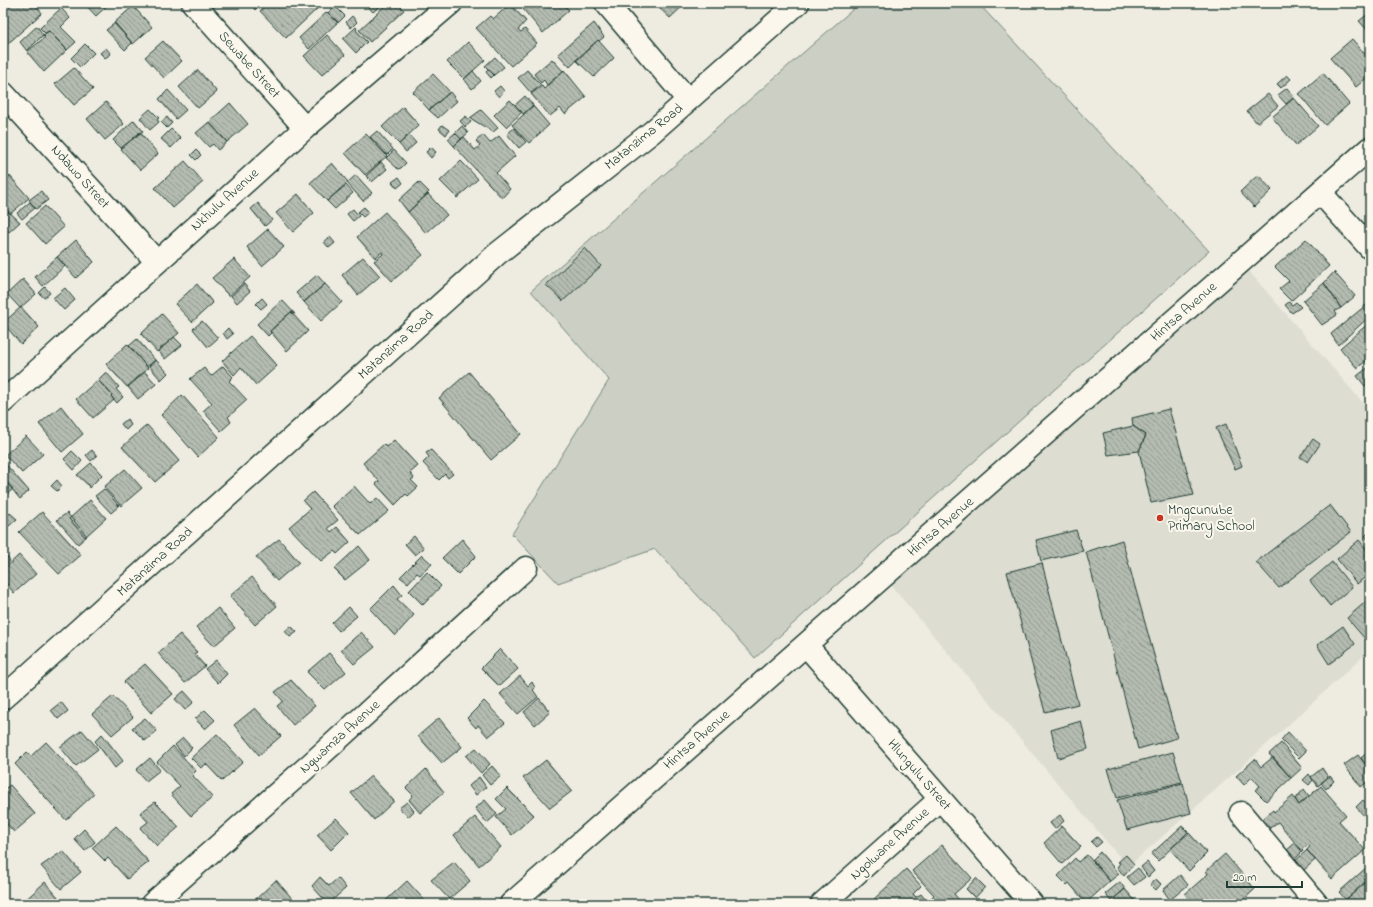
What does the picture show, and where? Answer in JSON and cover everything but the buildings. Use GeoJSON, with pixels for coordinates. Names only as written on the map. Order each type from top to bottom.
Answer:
{"type":"FeatureCollection","features":[{"type":"Feature","properties":{"kind":"street","name":"Sewabe Street"},"geometry":{"type":"LineString","coordinates":[[193,3],[305,128]]}},
{"type":"Feature","properties":{"kind":"street","name":"Nkhulu Avenue"},"geometry":{"type":"LineString","coordinates":[[3,401],[305,128],[451,3]]}},
{"type":"Feature","properties":{"kind":"street"},"geometry":{"type":"LineString","coordinates":[[606,3],[688,100]]}},
{"type":"Feature","properties":{"kind":"street","name":"Matanzima Road"},"geometry":{"type":"LineString","coordinates":[[3,698],[497,254],[652,132],[798,3]]}},
{"type":"Feature","properties":{"kind":"street","name":"Ndawo Street"},"geometry":{"type":"LineString","coordinates":[[3,93],[156,262]]}},
{"type":"Feature","properties":{"kind":"street","name":"Hintsa Avenue"},"geometry":{"type":"LineString","coordinates":[[511,904],[1370,148]]}},
{"type":"Feature","properties":{"kind":"street"},"geometry":{"type":"LineString","coordinates":[[1320,192],[1370,248]]}},
{"type":"Feature","properties":{"kind":"street","name":"Ngwamza Avenue"},"geometry":{"type":"LineString","coordinates":[[152,904],[313,762],[526,568]]}},
{"type":"Feature","properties":{"kind":"street","name":"Hlungulu Street"},"geometry":{"type":"LineString","coordinates":[[806,645],[1032,904]]}},
{"type":"Feature","properties":{"kind":"street","name":"Ngolwane Avenue"},"geometry":{"type":"LineString","coordinates":[[822,904],[940,799]]}},
{"type":"Feature","properties":{"kind":"street"},"geometry":{"type":"LineString","coordinates":[[1241,814],[1317,904]]}},
{"type":"Feature","properties":{"kind":"shaded area"},"geometry":{"type":"Polygon","coordinates":[[[860,3],[978,3],[1209,251],[755,658],[655,549],[558,583],[512,534],[609,380],[531,291],[860,3]]]}},
{"type":"Feature","properties":{"kind":"shaded area","name":"Mngcunube Primary School"},"geometry":{"type":"Polygon","coordinates":[[[1241,262],[1370,411],[1370,650],[1283,730],[1128,867],[884,577],[1241,262]]]}},
{"type":"Feature","properties":{"kind":"place","name":"Mngcunube Primary School"},"geometry":{"type":"Point","coordinates":[1160,518]}}]}
